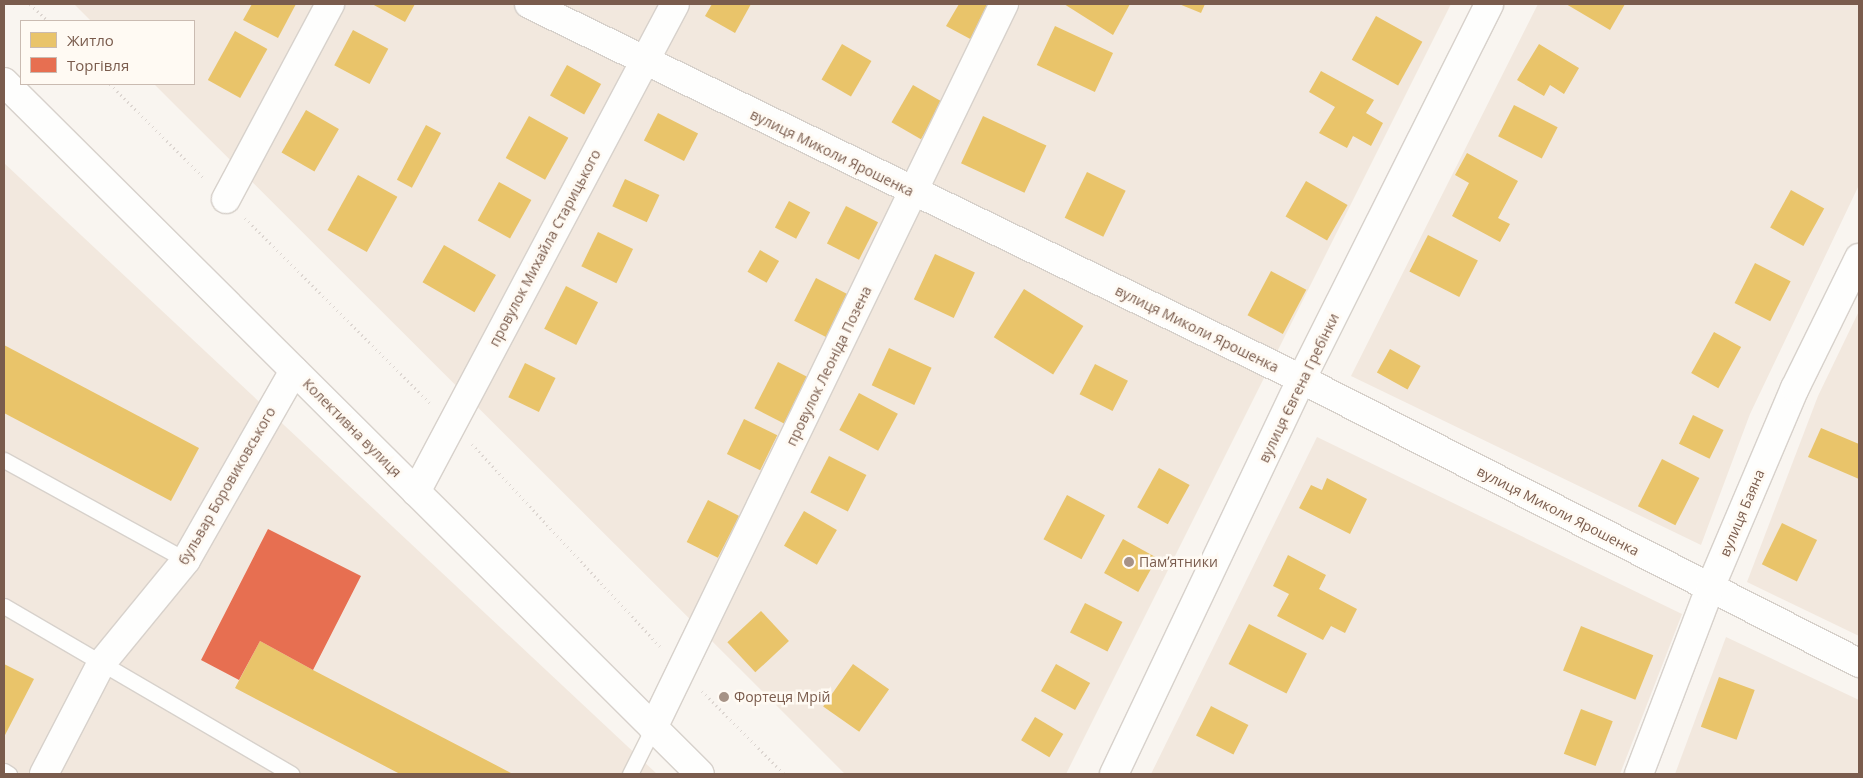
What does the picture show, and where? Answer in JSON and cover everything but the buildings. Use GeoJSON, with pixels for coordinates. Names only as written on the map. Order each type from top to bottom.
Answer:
{"type":"FeatureCollection","features":[{"type":"Feature","properties":{"kind":"street"},"geometry":{"type":"LineString","coordinates":[[226,199],[330,4]]}},
{"type":"Feature","properties":{"kind":"street","name":"вулиця Миколи Ярошенка"},"geometry":{"type":"LineString","coordinates":[[529,4],[644,62],[1302,380],[1859,663]]}},
{"type":"Feature","properties":{"kind":"street","name":"провулок Михайла Старицького"},"geometry":{"type":"LineString","coordinates":[[416,492],[675,4]]}},
{"type":"Feature","properties":{"kind":"street","name":"провулок Леоніда Позена"},"geometry":{"type":"LineString","coordinates":[[653,728],[683,671],[1004,4]]}},
{"type":"Feature","properties":{"kind":"street","name":"вулиця Євгена Гребінки"},"geometry":{"type":"LineString","coordinates":[[1114,774],[1302,380],[1489,4]]}},
{"type":"Feature","properties":{"kind":"street","name":"Колективна вулиця"},"geometry":{"type":"LineString","coordinates":[[4,82],[700,774]]}},
{"type":"Feature","properties":{"kind":"street","name":"вулиця Баяна"},"geometry":{"type":"LineString","coordinates":[[1639,774],[1710,588],[1811,353],[1859,258]]}},
{"type":"Feature","properties":{"kind":"street","name":"бульвар Боровиковського"},"geometry":{"type":"LineString","coordinates":[[44,774],[101,664],[186,560],[294,371]]}},
{"type":"Feature","properties":{"kind":"lane"},"geometry":{"type":"LineString","coordinates":[[4,460],[186,560]]}},
{"type":"Feature","properties":{"kind":"lane"},"geometry":{"type":"LineString","coordinates":[[4,606],[291,774]]}},
{"type":"Feature","properties":{"kind":"lane"},"geometry":{"type":"LineString","coordinates":[[630,774],[653,728]]}},
{"type":"Feature","properties":{"kind":"lane"},"geometry":{"type":"LineString","coordinates":[[4,771],[9,774]]}},
{"type":"Feature","properties":{"kind":"path"},"geometry":{"type":"LineString","coordinates":[[30,4],[47,20]]}},
{"type":"Feature","properties":{"kind":"path"},"geometry":{"type":"LineString","coordinates":[[111,85],[530,502],[683,671],[784,774]]}},
{"type":"Feature","properties":{"kind":"shaded area"},"geometry":{"type":"Polygon","coordinates":[[[74,4],[1451,4],[1066,774],[845,774],[155,85],[195,85],[195,20],[90,20],[74,4]]]}},
{"type":"Feature","properties":{"kind":"shaded area"},"geometry":{"type":"Polygon","coordinates":[[[1538,4],[1859,4],[1859,185],[1750,414],[1701,545],[1351,376],[1538,4]]]}},
{"type":"Feature","properties":{"kind":"shaded area"},"geometry":{"type":"Polygon","coordinates":[[[4,163],[657,774],[4,774],[4,163]]]}},
{"type":"Feature","properties":{"kind":"shaded area"},"geometry":{"type":"Polygon","coordinates":[[[1859,311],[1859,636],[1747,582],[1818,396],[1859,311]]]}},
{"type":"Feature","properties":{"kind":"shaded area"},"geometry":{"type":"Polygon","coordinates":[[[1317,437],[1682,614],[1620,774],[1151,774],[1317,437]]]}},
{"type":"Feature","properties":{"kind":"shaded area"},"geometry":{"type":"Polygon","coordinates":[[[1726,637],[1859,700],[1859,774],[1675,774],[1726,637]]]}},
{"type":"Feature","properties":{"kind":"place","name":"Памʼятники"},"geometry":{"type":"Point","coordinates":[1129,562]}},
{"type":"Feature","properties":{"kind":"place","name":"Фортеця Мрій"},"geometry":{"type":"Point","coordinates":[724,697]}}]}
